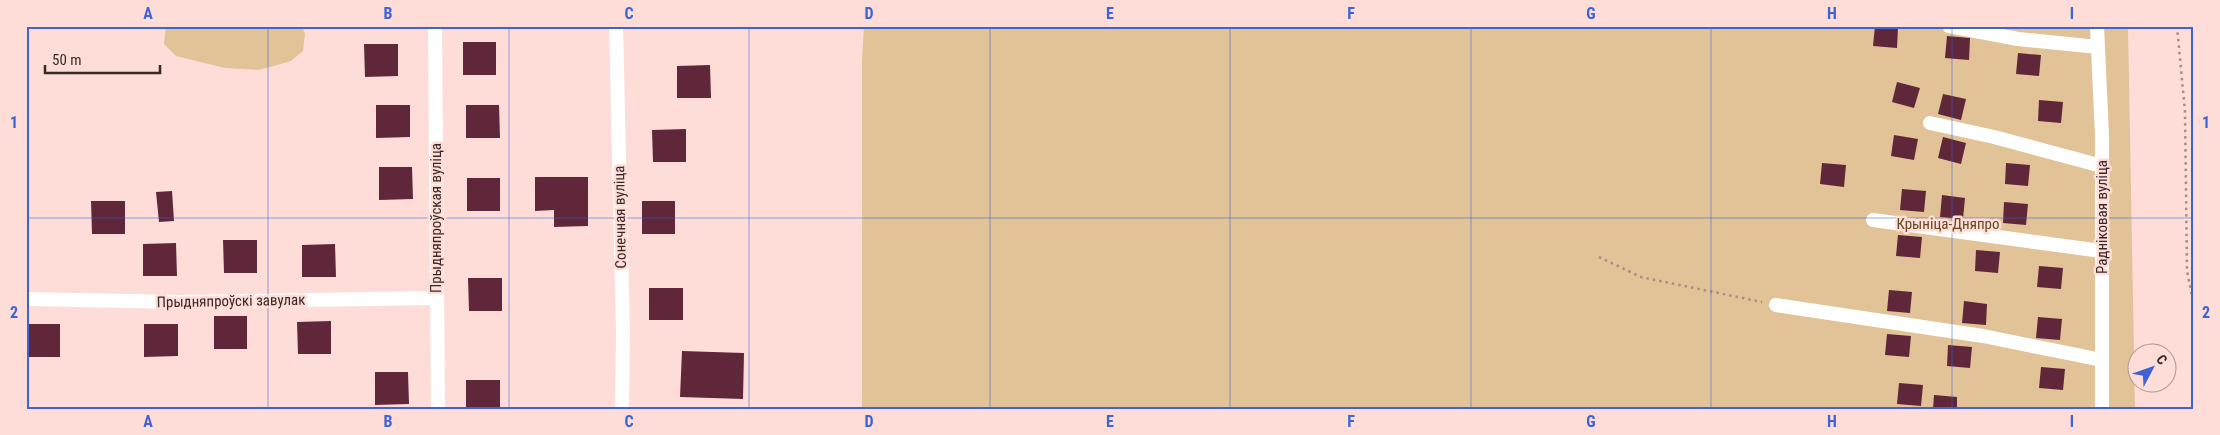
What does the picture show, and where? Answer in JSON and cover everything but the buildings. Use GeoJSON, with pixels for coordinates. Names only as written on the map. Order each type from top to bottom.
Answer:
{"type":"FeatureCollection","features":[{"type":"Feature","properties":{"kind":"street","name":"Прыдняпроўская вуліца"},"geometry":{"type":"LineString","coordinates":[[435,26],[438,409]]}},
{"type":"Feature","properties":{"kind":"street","name":"Сонечная вуліца"},"geometry":{"type":"LineString","coordinates":[[616,26],[623,322],[622,409]]}},
{"type":"Feature","properties":{"kind":"street"},"geometry":{"type":"LineString","coordinates":[[1949,26],[2018,39],[2098,47]]}},
{"type":"Feature","properties":{"kind":"street","name":"Радніковая вуліца"},"geometry":{"type":"LineString","coordinates":[[2097,26],[2102,166],[2102,409]]}},
{"type":"Feature","properties":{"kind":"street"},"geometry":{"type":"LineString","coordinates":[[1930,123],[2011,141],[2102,166]]}},
{"type":"Feature","properties":{"kind":"street"},"geometry":{"type":"LineString","coordinates":[[1873,220],[2101,251]]}},
{"type":"Feature","properties":{"kind":"street","name":"Прыдняпроўскі завулак"},"geometry":{"type":"LineString","coordinates":[[26,298],[178,302],[436,298]]}},
{"type":"Feature","properties":{"kind":"street"},"geometry":{"type":"LineString","coordinates":[[1776,305],[1982,336],[2102,360]]}},
{"type":"Feature","properties":{"kind":"path"},"geometry":{"type":"LineString","coordinates":[[2177,26],[2185,112],[2187,271],[2194,306]]}},
{"type":"Feature","properties":{"kind":"path"},"geometry":{"type":"LineString","coordinates":[[1599,257],[1641,276],[1776,305]]}},
{"type":"Feature","properties":{"kind":"green space"},"geometry":{"type":"Polygon","coordinates":[[[166,26],[302,26],[305,34],[303,51],[291,61],[259,70],[225,68],[176,56],[164,44],[166,26]]]}},
{"type":"Feature","properties":{"kind":"green space","name":"Крыніца-Дняпро"},"geometry":{"type":"Polygon","coordinates":[[[864,26],[2128,26],[2134,342],[2128,342],[2128,392],[2135,392],[2135,409],[862,409],[862,61],[864,26]]]}}]}
